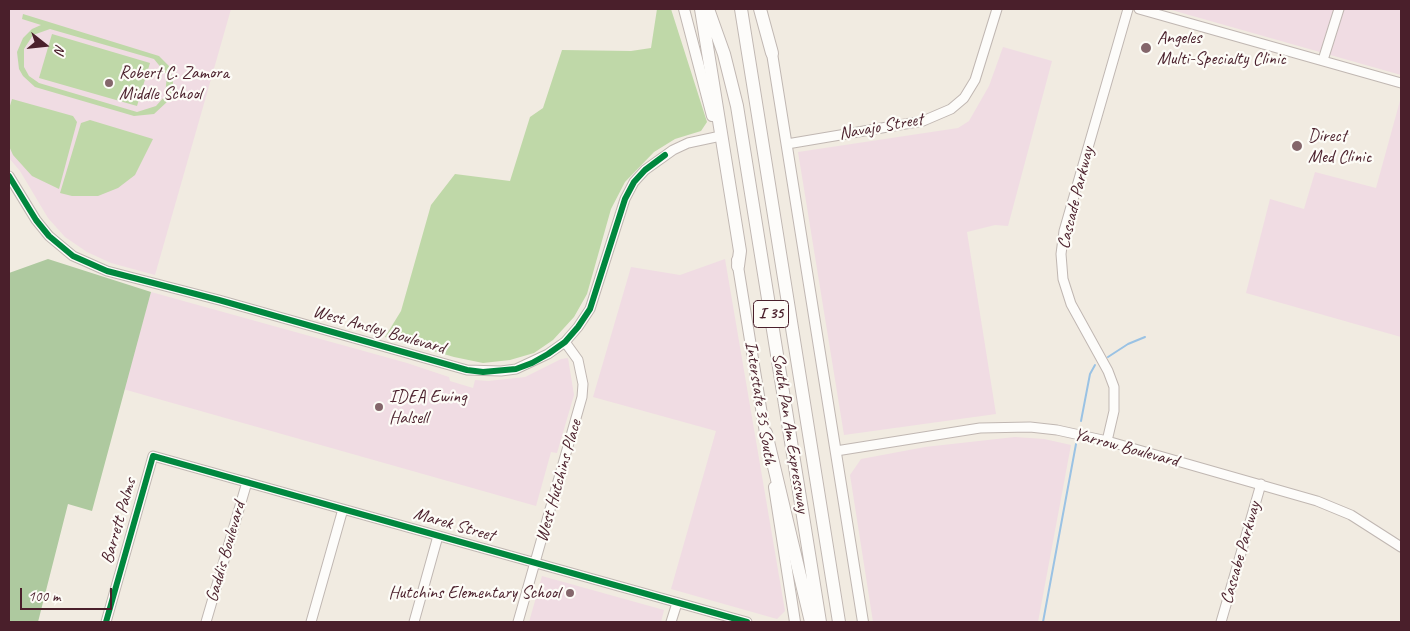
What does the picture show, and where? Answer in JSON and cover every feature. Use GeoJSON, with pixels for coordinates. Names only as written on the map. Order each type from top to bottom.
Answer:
{"type":"FeatureCollection","features":[{"type":"Feature","properties":{"kind":"highway"},"geometry":{"type":"LineString","coordinates":[[701,9],[740,251],[738,266]]}},
{"type":"Feature","properties":{"kind":"highway","name":"South Pan Am Expressway"},"geometry":{"type":"LineString","coordinates":[[708,9],[724,54],[738,114],[820,622]]}},
{"type":"Feature","properties":{"kind":"highway","name":"South Pan Am Expressway"},"geometry":{"type":"LineString","coordinates":[[741,9],[839,622]]}},
{"type":"Feature","properties":{"kind":"highway"},"geometry":{"type":"LineString","coordinates":[[760,9],[772,52]]}},
{"type":"Feature","properties":{"kind":"highway"},"geometry":{"type":"LineString","coordinates":[[766,434],[811,622]]}},
{"type":"Feature","properties":{"kind":"main road","name":"Interstate 35 South"},"geometry":{"type":"LineString","coordinates":[[684,9],[701,66],[716,137],[766,434],[795,622]]}},
{"type":"Feature","properties":{"kind":"main road"},"geometry":{"type":"LineString","coordinates":[[764,9],[863,622]]}},
{"type":"Feature","properties":{"kind":"street","name":"Navajo Street"},"geometry":{"type":"LineString","coordinates":[[787,144],[923,121],[950,109],[964,98],[975,80],[997,9]]}},
{"type":"Feature","properties":{"kind":"street","name":"Cascade Parkway"},"geometry":{"type":"LineString","coordinates":[[1107,441],[1114,411],[1114,387],[1108,372],[1070,304],[1063,279],[1061,254],[1064,230],[1128,9]]}},
{"type":"Feature","properties":{"kind":"street"},"geometry":{"type":"LineString","coordinates":[[1139,9],[1401,83]]}},
{"type":"Feature","properties":{"kind":"street"},"geometry":{"type":"LineString","coordinates":[[1323,60],[1339,9]]}},
{"type":"Feature","properties":{"kind":"street","name":"West Ansley Boulevard"},"geometry":{"type":"LineString","coordinates":[[9,176],[36,220],[54,241],[73,256],[107,272],[219,300],[467,370],[483,372],[516,368],[548,354],[565,342],[590,309],[616,222],[634,182],[657,160],[673,150],[688,143],[716,137]]}},
{"type":"Feature","properties":{"kind":"street","name":"West Hutchins Place"},"geometry":{"type":"LineString","coordinates":[[518,622],[582,397],[583,384],[578,360],[565,342]]}},
{"type":"Feature","properties":{"kind":"street","name":"Yarrow Boulevard"},"geometry":{"type":"LineString","coordinates":[[836,451],[999,427],[1057,430],[1107,441],[1261,484],[1342,511],[1401,547]]}},
{"type":"Feature","properties":{"kind":"street","name":"Marek Street"},"geometry":{"type":"LineString","coordinates":[[153,456],[747,622]]}},
{"type":"Feature","properties":{"kind":"street","name":"Barrett Palms"},"geometry":{"type":"LineString","coordinates":[[106,622],[153,456]]}},
{"type":"Feature","properties":{"kind":"street","name":"Gaddis Boulevard"},"geometry":{"type":"LineString","coordinates":[[206,622],[246,482]]}},
{"type":"Feature","properties":{"kind":"street","name":"Cascabe Parkway"},"geometry":{"type":"LineString","coordinates":[[1221,622],[1261,484]]}},
{"type":"Feature","properties":{"kind":"street"},"geometry":{"type":"LineString","coordinates":[[311,622],[343,509]]}},
{"type":"Feature","properties":{"kind":"street"},"geometry":{"type":"LineString","coordinates":[[414,622],[438,536]]}},
{"type":"Feature","properties":{"kind":"street"},"geometry":{"type":"LineString","coordinates":[[671,622],[677,603]]}},
{"type":"Feature","properties":{"kind":"shaded area","name":"Robert C. Zamora Middle School"},"geometry":{"type":"Polygon","coordinates":[[[9,9],[231,9],[155,275],[111,263],[87,252],[65,237],[48,218],[20,171],[9,158],[9,9]]]}},
{"type":"Feature","properties":{"kind":"shaded area"},"geometry":{"type":"Polygon","coordinates":[[[1168,9],[1401,9],[1401,75],[1168,9]]]}},
{"type":"Feature","properties":{"kind":"shaded area"},"geometry":{"type":"Polygon","coordinates":[[[1003,47],[1052,61],[1008,226],[995,225],[967,232],[996,414],[844,435],[798,152],[958,128],[969,121],[989,86],[1003,47]]]}},
{"type":"Feature","properties":{"kind":"shaded area"},"geometry":{"type":"Polygon","coordinates":[[[1401,97],[1401,337],[1246,293],[1270,199],[1304,209],[1315,172],[1376,188],[1401,97]]]}},
{"type":"Feature","properties":{"kind":"shaded area"},"geometry":{"type":"Polygon","coordinates":[[[725,259],[785,611],[777,619],[671,589],[716,431],[593,397],[631,267],[680,275],[725,259]]]}},
{"type":"Feature","properties":{"kind":"shaded area","name":"IDEA Ewing Halsell"},"geometry":{"type":"Polygon","coordinates":[[[151,292],[407,363],[449,377],[450,381],[473,388],[475,380],[488,381],[525,377],[561,359],[568,358],[574,395],[557,453],[551,452],[536,506],[123,389],[151,292]]]}},
{"type":"Feature","properties":{"kind":"shaded area"},"geometry":{"type":"Polygon","coordinates":[[[1015,437],[1044,439],[1071,445],[1038,622],[873,622],[850,475],[861,459],[925,447],[1015,437]]]}},
{"type":"Feature","properties":{"kind":"shaded area","name":"Hutchins Elementary School"},"geometry":{"type":"Polygon","coordinates":[[[542,576],[664,610],[661,622],[529,622],[542,576]]]}},
{"type":"Feature","properties":{"kind":"green space"},"geometry":{"type":"Polygon","coordinates":[[[657,9],[671,9],[707,122],[701,131],[675,139],[654,152],[625,182],[611,209],[587,294],[574,317],[553,340],[534,353],[510,360],[483,363],[454,357],[385,337],[401,311],[431,205],[455,174],[510,181],[530,117],[543,108],[562,50],[631,51],[651,48],[657,9]]]}},
{"type":"Feature","properties":{"kind":"green space"},"geometry":{"type":"Polygon","coordinates":[[[23,14],[159,56],[169,66],[173,80],[173,88],[168,101],[154,114],[134,116],[35,87],[23,76],[19,69],[17,52],[23,38],[32,29],[41,25],[22,19],[23,14]],[[50,29],[33,35],[24,49],[24,67],[29,76],[39,83],[137,112],[156,106],[165,96],[167,75],[154,59],[50,29]]]}},
{"type":"Feature","properties":{"kind":"green space"},"geometry":{"type":"Polygon","coordinates":[[[52,34],[150,63],[137,106],[39,78],[52,34]]]}},
{"type":"Feature","properties":{"kind":"green space"},"geometry":{"type":"Polygon","coordinates":[[[12,99],[73,116],[77,122],[59,189],[32,176],[13,155],[9,146],[9,109],[12,99]]]}},
{"type":"Feature","properties":{"kind":"green space"},"geometry":{"type":"Polygon","coordinates":[[[90,120],[153,139],[135,175],[118,188],[98,196],[72,196],[60,193],[81,123],[90,120]]]}},
{"type":"Feature","properties":{"kind":"green space"},"geometry":{"type":"Polygon","coordinates":[[[48,259],[151,292],[92,511],[68,504],[38,622],[9,622],[9,273],[48,259]]]}},
{"type":"Feature","properties":{"kind":"waterway"},"geometry":{"type":"LineString","coordinates":[[1108,357],[1128,344],[1145,337]]}},
{"type":"Feature","properties":{"kind":"waterway"},"geometry":{"type":"LineString","coordinates":[[1081,421],[1090,374],[1095,365]]}},
{"type":"Feature","properties":{"kind":"waterway"},"geometry":{"type":"LineString","coordinates":[[1043,622],[1076,444]]}},
{"type":"Feature","properties":{"kind":"cycle path"},"geometry":{"type":"LineString","coordinates":[[9,176],[36,220],[49,236],[73,256],[107,271],[219,300],[467,370],[483,372],[516,369],[532,363],[565,342],[578,327],[590,309],[625,199],[634,182],[645,170],[665,155]]}},
{"type":"Feature","properties":{"kind":"cycle path"},"geometry":{"type":"LineString","coordinates":[[106,622],[153,456],[747,622]]}},
{"type":"Feature","properties":{"kind":"place","name":"Angeles Multi-Specialty Clinic"},"geometry":{"type":"Point","coordinates":[1146,48]}},
{"type":"Feature","properties":{"kind":"place","name":"Robert C. Zamora Middle School"},"geometry":{"type":"Point","coordinates":[109,83]}},
{"type":"Feature","properties":{"kind":"place","name":"Direct Med Clinic"},"geometry":{"type":"Point","coordinates":[1297,146]}},
{"type":"Feature","properties":{"kind":"place","name":"IDEA Ewing Halsell"},"geometry":{"type":"Point","coordinates":[379,407]}},
{"type":"Feature","properties":{"kind":"place","name":"Hutchins Elementary School"},"geometry":{"type":"Point","coordinates":[570,593]}}]}
